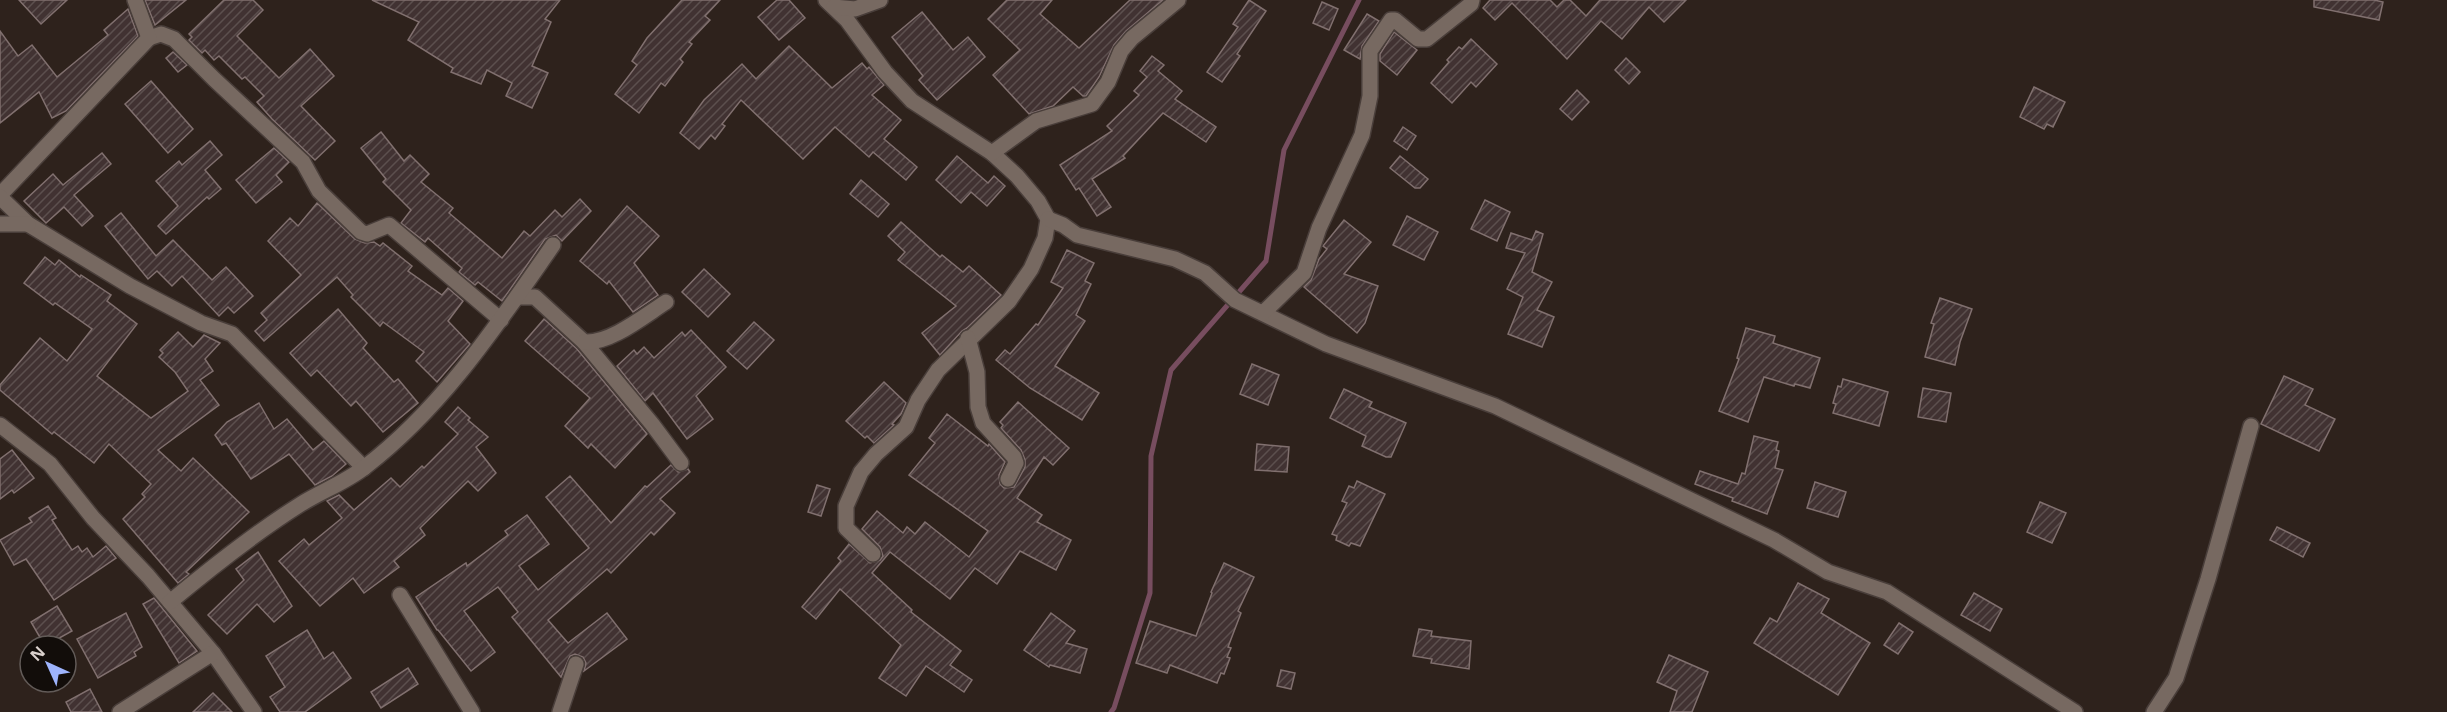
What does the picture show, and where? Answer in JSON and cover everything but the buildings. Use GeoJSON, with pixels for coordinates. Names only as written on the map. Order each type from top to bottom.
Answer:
{"type":"FeatureCollection","features":[{"type":"Feature","properties":{"kind":"street"},"geometry":{"type":"LineString","coordinates":[[135,0],[149,38]]}},
{"type":"Feature","properties":{"kind":"street"},"geometry":{"type":"LineString","coordinates":[[830,4],[855,9],[880,0]]}},
{"type":"Feature","properties":{"kind":"street"},"geometry":{"type":"LineString","coordinates":[[992,153],[1036,121],[1092,104],[1108,82],[1121,51],[1132,38],[1178,0]]}},
{"type":"Feature","properties":{"kind":"street"},"geometry":{"type":"LineString","coordinates":[[1263,313],[1304,273],[1319,228],[1362,135],[1370,96],[1370,51],[1391,20],[1395,20],[1418,39],[1427,39],[1471,4],[1472,0]]}},
{"type":"Feature","properties":{"kind":"street"},"geometry":{"type":"LineString","coordinates":[[830,4],[847,20],[885,72],[912,100],[992,153],[1017,176],[1038,201],[1048,219],[1045,238],[1031,269],[1009,301],[968,338],[938,370],[918,400],[906,427],[876,454],[861,472],[846,506],[846,528],[873,554]]}},
{"type":"Feature","properties":{"kind":"street"},"geometry":{"type":"LineString","coordinates":[[364,468],[232,334],[201,323],[130,286],[28,224],[0,196],[149,38],[161,34],[174,39],[303,162],[319,191],[361,232],[367,234],[388,225],[501,320]]}},
{"type":"Feature","properties":{"kind":"street"},"geometry":{"type":"LineString","coordinates":[[1048,219],[1063,225],[1077,235],[1175,259],[1204,273],[1224,293],[1326,344],[1495,406],[1774,540],[1828,572],[1887,592],[2075,712]]}},
{"type":"Feature","properties":{"kind":"street"},"geometry":{"type":"LineString","coordinates":[[0,224],[28,224]]}},
{"type":"Feature","properties":{"kind":"street"},"geometry":{"type":"LineString","coordinates":[[170,603],[218,562],[255,536],[301,504],[364,468],[426,413],[483,346],[553,245]]}},
{"type":"Feature","properties":{"kind":"street"},"geometry":{"type":"LineString","coordinates":[[516,297],[535,297],[584,342],[652,424],[681,464]]}},
{"type":"Feature","properties":{"kind":"street"},"geometry":{"type":"LineString","coordinates":[[584,342],[595,343],[608,338],[666,302]]}},
{"type":"Feature","properties":{"kind":"street"},"geometry":{"type":"LineString","coordinates":[[968,338],[977,372],[978,407],[983,423],[1014,457],[1016,463],[1008,479]]}},
{"type":"Feature","properties":{"kind":"street"},"geometry":{"type":"LineString","coordinates":[[0,425],[50,464],[93,518],[213,653],[254,712]]}},
{"type":"Feature","properties":{"kind":"street"},"geometry":{"type":"LineString","coordinates":[[2154,712],[2176,678],[2208,579],[2251,426]]}},
{"type":"Feature","properties":{"kind":"street"},"geometry":{"type":"LineString","coordinates":[[400,596],[472,712]]}},
{"type":"Feature","properties":{"kind":"street"},"geometry":{"type":"LineString","coordinates":[[120,712],[213,653]]}},
{"type":"Feature","properties":{"kind":"street"},"geometry":{"type":"LineString","coordinates":[[560,712],[576,664]]}},
{"type":"Feature","properties":{"kind":"waterway"},"geometry":{"type":"LineString","coordinates":[[1111,712],[1150,593],[1151,456],[1171,370],[1266,261],[1284,150],[1359,0]]}}]}
